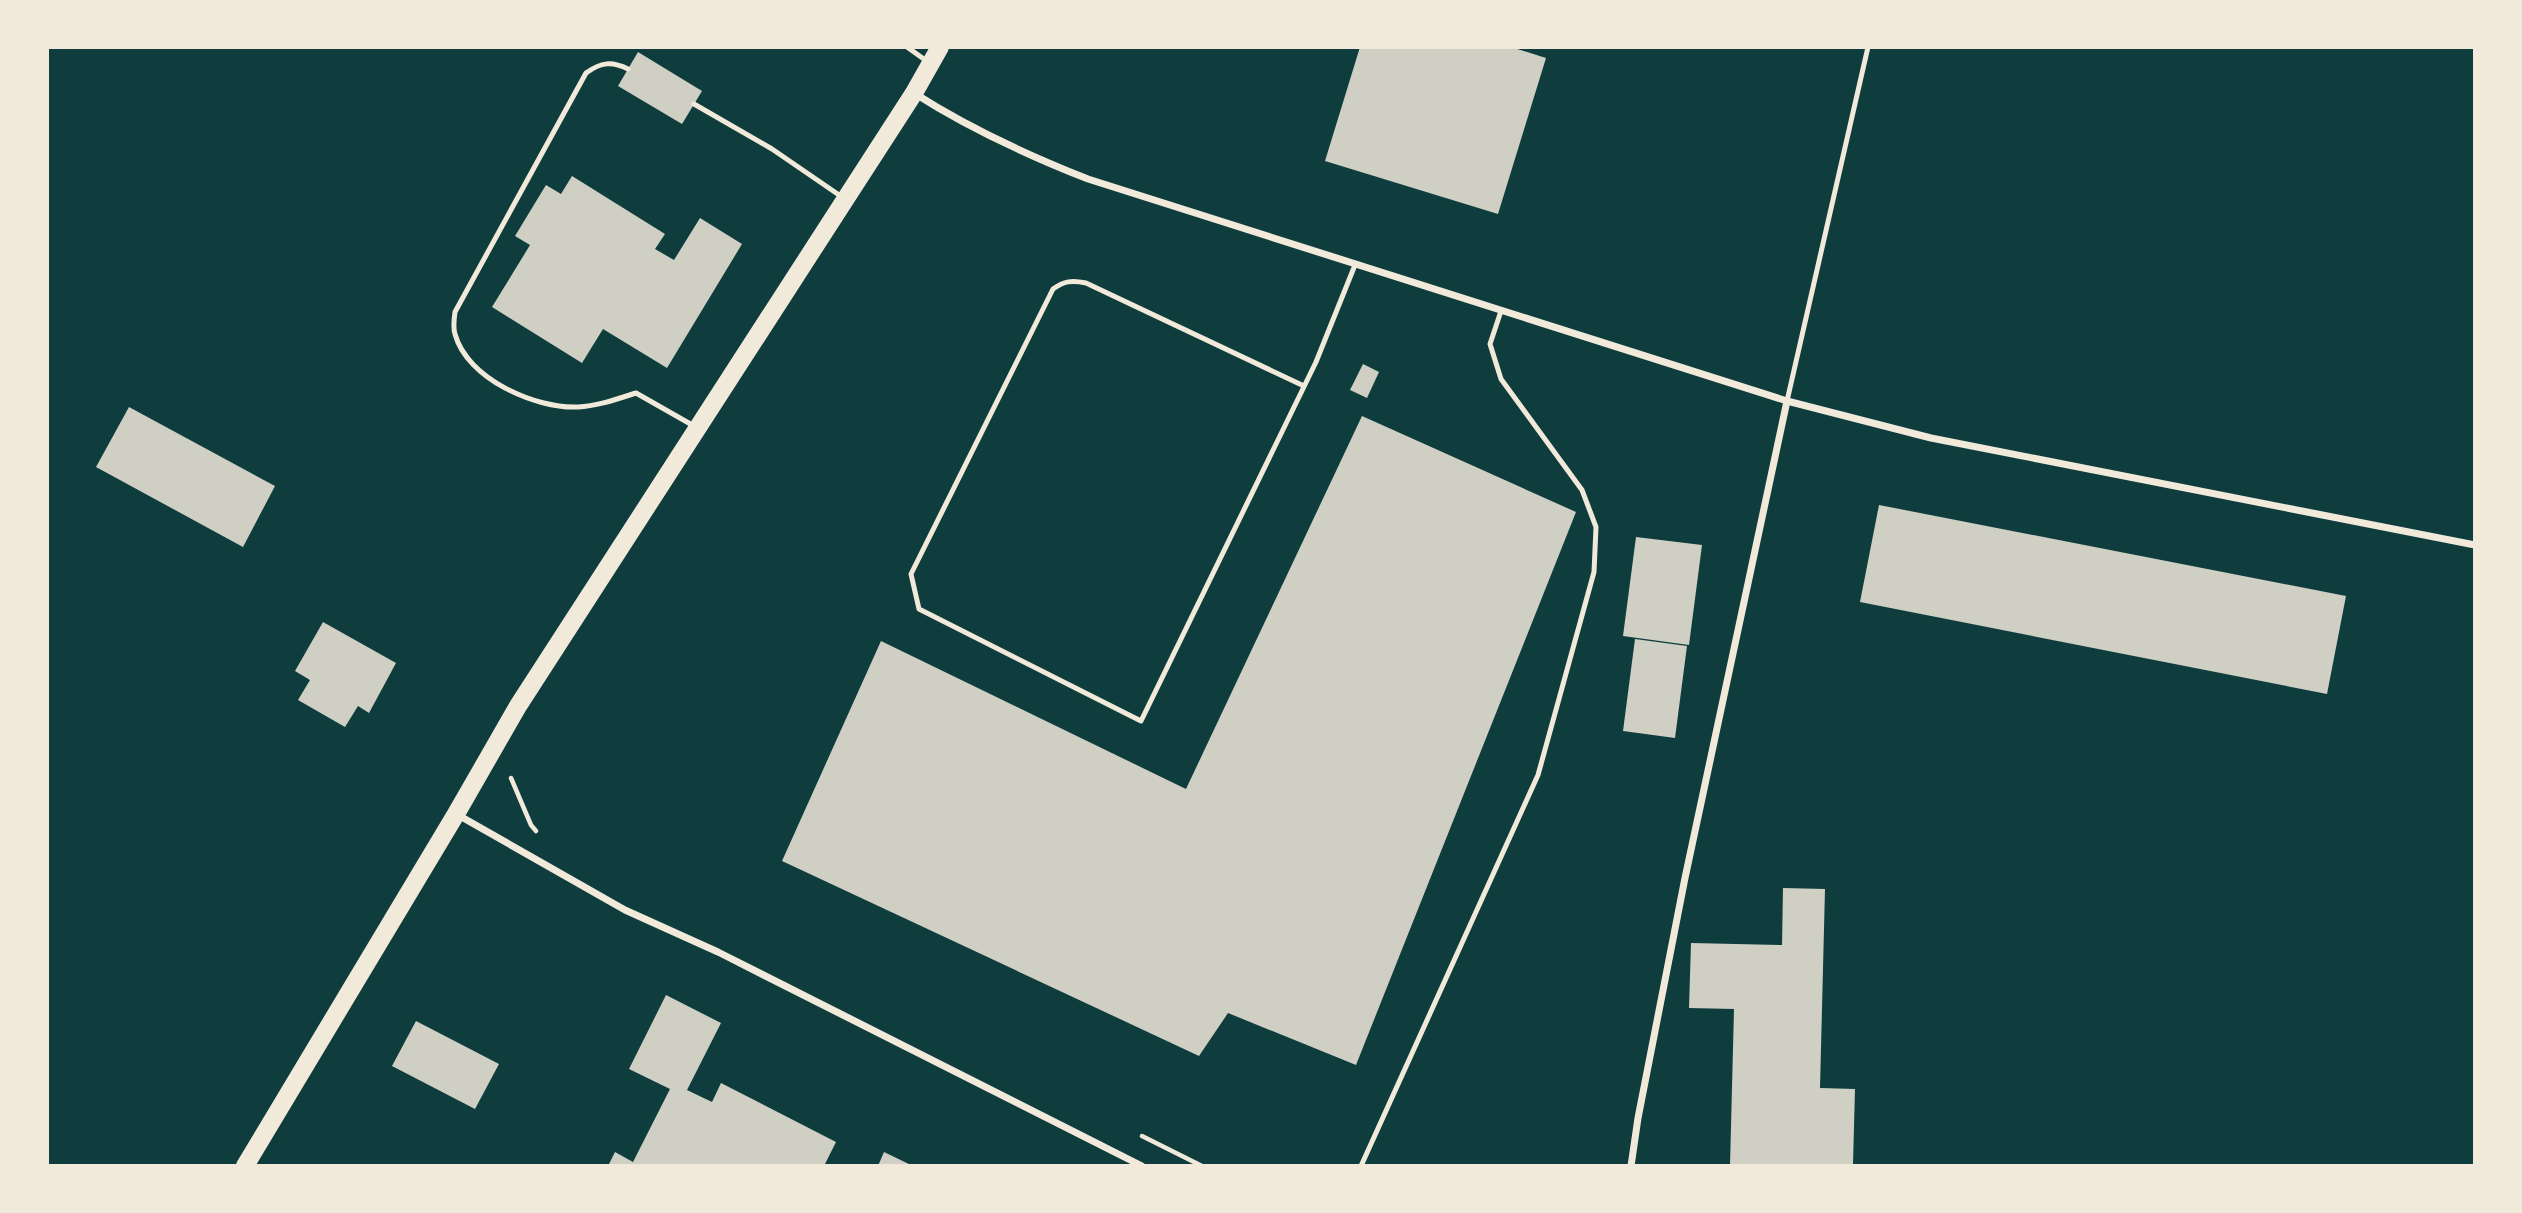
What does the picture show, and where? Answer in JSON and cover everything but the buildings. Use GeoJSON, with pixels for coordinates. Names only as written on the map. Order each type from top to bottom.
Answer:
{"type":"FeatureCollection","features":[{"type":"Feature","properties":{"kind":"main road"},"geometry":{"type":"LineString","coordinates":[[244,1166],[518,706],[914,93],[940,47]]}},
{"type":"Feature","properties":{"kind":"street"},"geometry":{"type":"LineString","coordinates":[[914,93],[955,120],[1044,162],[1088,179],[1787,401],[1931,438],[2475,545]]}},
{"type":"Feature","properties":{"kind":"street"},"geometry":{"type":"LineString","coordinates":[[1631,1166],[1680,905],[1787,401]]}},
{"type":"Feature","properties":{"kind":"street"},"geometry":{"type":"LineString","coordinates":[[456,814],[625,910],[718,952],[1142,1166]]}},
{"type":"Feature","properties":{"kind":"lane"},"geometry":{"type":"LineString","coordinates":[[906,47],[930,64]]}},
{"type":"Feature","properties":{"kind":"lane"},"geometry":{"type":"LineString","coordinates":[[1787,401],[1868,47]]}},
{"type":"Feature","properties":{"kind":"lane"},"geometry":{"type":"LineString","coordinates":[[628,69],[615,63],[599,64],[586,73],[455,312],[454,332],[462,351],[481,372],[513,393],[548,405],[578,407],[636,393],[697,428]]}},
{"type":"Feature","properties":{"kind":"lane"},"geometry":{"type":"LineString","coordinates":[[694,104],[772,149],[845,199]]}},
{"type":"Feature","properties":{"kind":"lane"},"geometry":{"type":"LineString","coordinates":[[1304,386],[1086,283],[1063,282],[1053,289],[911,574],[919,609],[1141,721],[1304,386],[1355,265]]}},
{"type":"Feature","properties":{"kind":"lane"},"geometry":{"type":"LineString","coordinates":[[1361,1166],[1538,775],[1594,572],[1596,527],[1582,490],[1501,379],[1490,344],[1502,311]]}}]}
